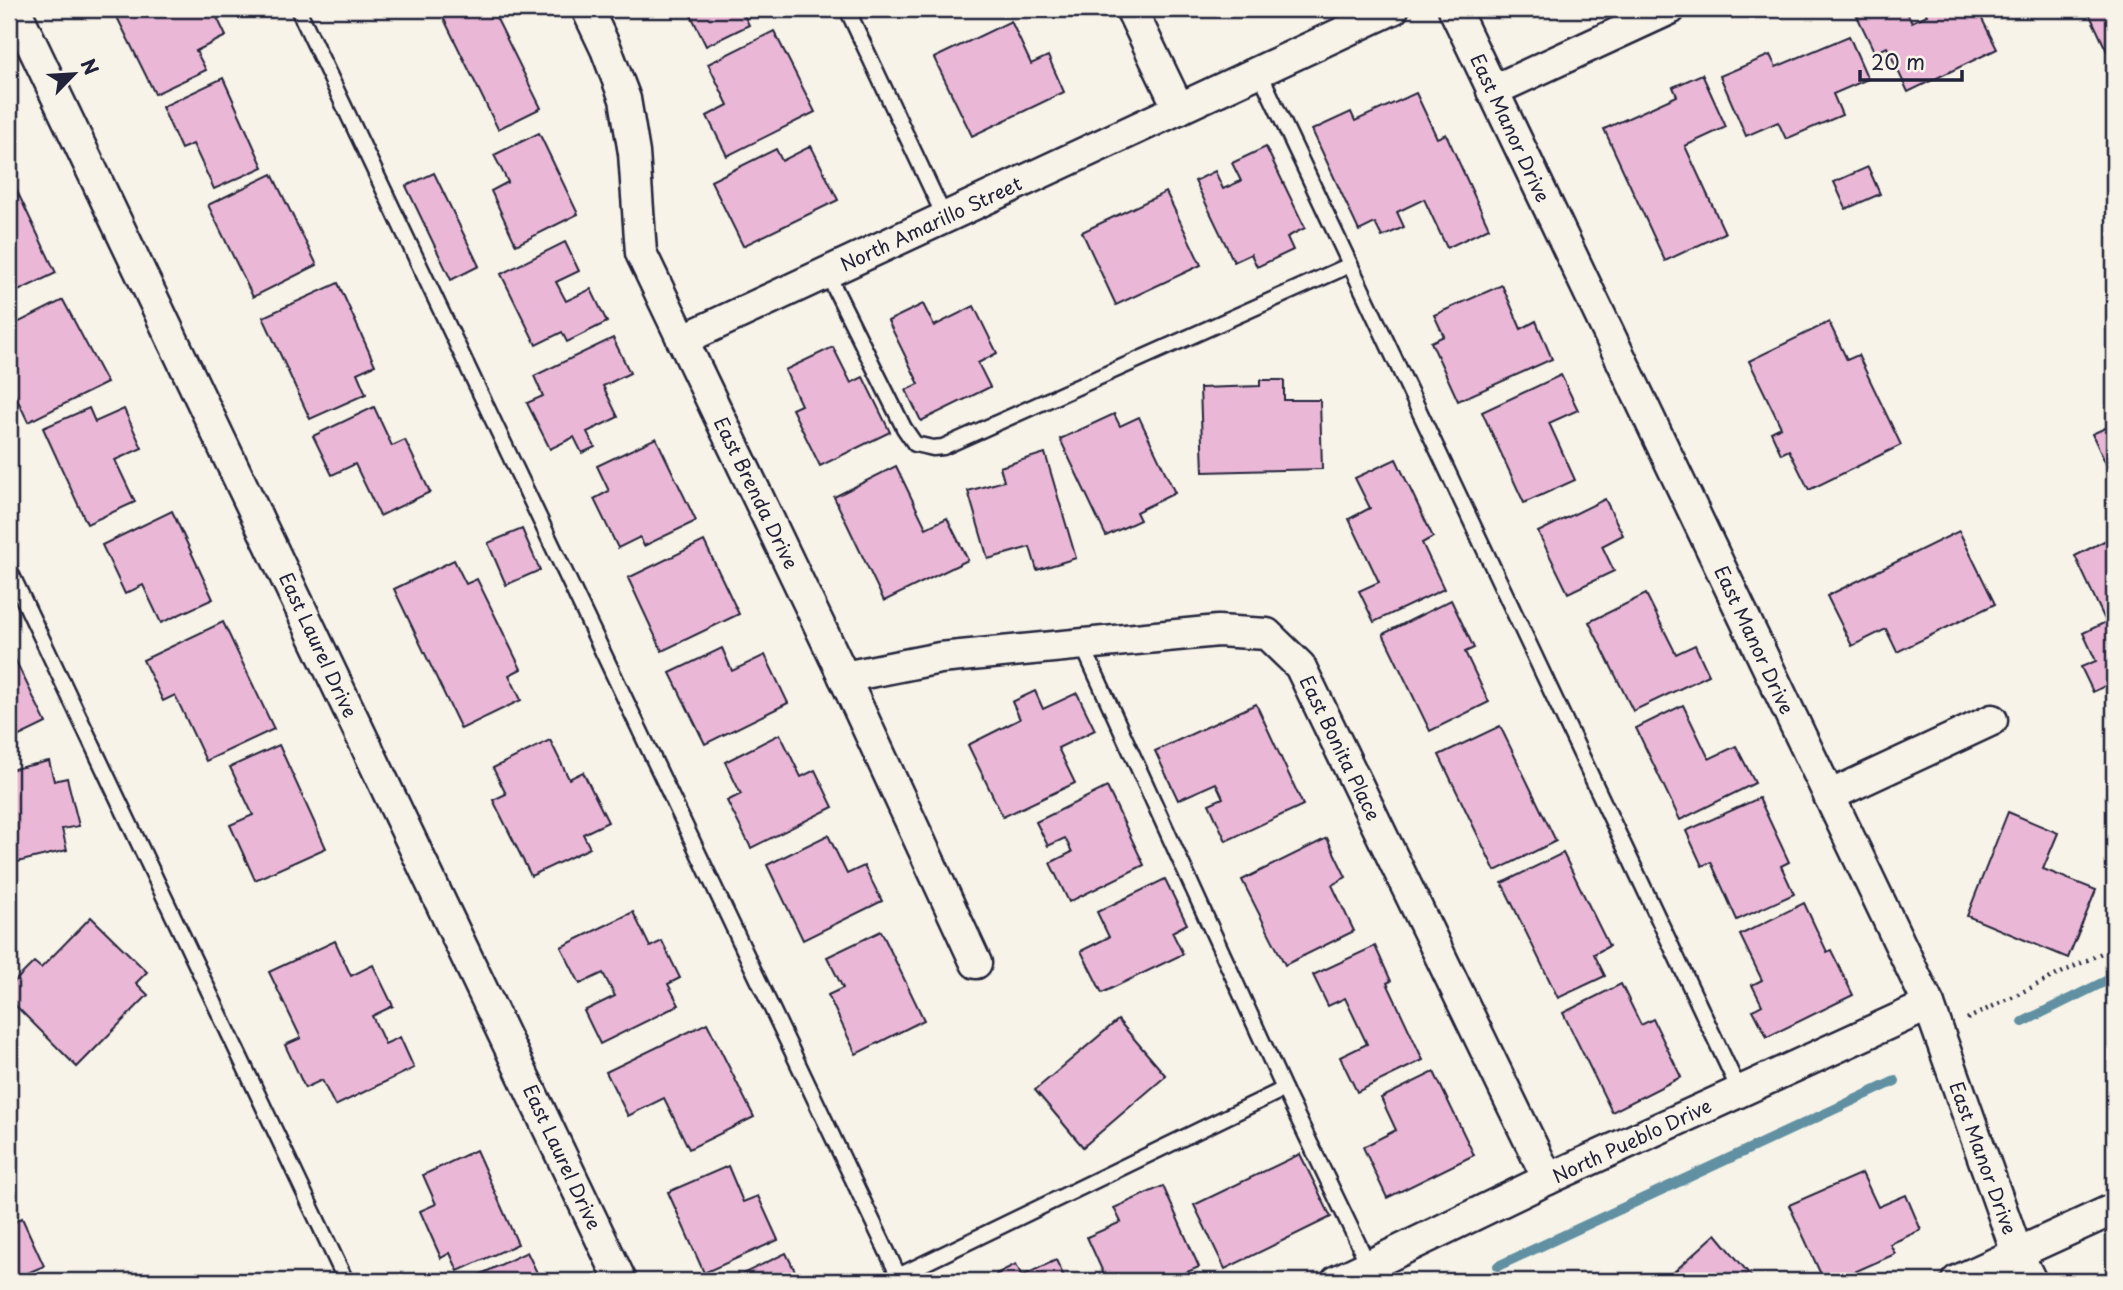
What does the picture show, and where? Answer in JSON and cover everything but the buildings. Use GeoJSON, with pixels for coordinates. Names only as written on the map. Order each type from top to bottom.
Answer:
{"type":"FeatureCollection","features":[{"type":"Feature","properties":{"kind":"street","name":"East Laurel Drive"},"geometry":{"type":"LineString","coordinates":[[15,9],[621,1281]]}},
{"type":"Feature","properties":{"kind":"street","name":"East Brenda Drive"},"geometry":{"type":"LineString","coordinates":[[587,9],[625,99],[634,153],[641,253],[844,677],[976,963]]}},
{"type":"Feature","properties":{"kind":"street"},"geometry":{"type":"LineString","coordinates":[[1131,9],[1179,109]]}},
{"type":"Feature","properties":{"kind":"street","name":"North Amarillo Street"},"geometry":{"type":"LineString","coordinates":[[682,340],[1393,9]]}},
{"type":"Feature","properties":{"kind":"street","name":"East Manor Drive"},"geometry":{"type":"LineString","coordinates":[[1454,9],[1929,1005],[2017,1253],[2031,1281]]}},
{"type":"Feature","properties":{"kind":"street"},"geometry":{"type":"LineString","coordinates":[[1492,91],[1670,9]]}},
{"type":"Feature","properties":{"kind":"street","name":"East Bonita Place"},"geometry":{"type":"LineString","coordinates":[[844,677],[940,658],[1218,631],[1267,634],[1300,666],[1548,1179]]}},
{"type":"Feature","properties":{"kind":"street"},"geometry":{"type":"LineString","coordinates":[[1829,796],[1992,720]]}},
{"type":"Feature","properties":{"kind":"street","name":"North Pueblo Drive"},"geometry":{"type":"LineString","coordinates":[[1337,1281],[1548,1179],[1929,1005]]}},
{"type":"Feature","properties":{"kind":"street"},"geometry":{"type":"LineString","coordinates":[[1957,1281],[2114,1209]]}},
{"type":"Feature","properties":{"kind":"lane"},"geometry":{"type":"LineString","coordinates":[[298,9],[900,1278],[1284,1089]]}},
{"type":"Feature","properties":{"kind":"lane"},"geometry":{"type":"LineString","coordinates":[[846,9],[945,218]]}},
{"type":"Feature","properties":{"kind":"lane"},"geometry":{"type":"LineString","coordinates":[[1259,71],[1740,1092]]}},
{"type":"Feature","properties":{"kind":"lane"},"geometry":{"type":"LineString","coordinates":[[827,273],[904,428],[915,444],[933,448],[943,447],[1350,265]]}},
{"type":"Feature","properties":{"kind":"lane"},"geometry":{"type":"LineString","coordinates":[[9,569],[346,1281]]}},
{"type":"Feature","properties":{"kind":"lane"},"geometry":{"type":"LineString","coordinates":[[1082,644],[1284,1089],[1369,1266]]}},
{"type":"Feature","properties":{"kind":"path"},"geometry":{"type":"LineString","coordinates":[[1939,1034],[2114,947]]}},
{"type":"Feature","properties":{"kind":"waterway"},"geometry":{"type":"LineString","coordinates":[[2023,1022],[2114,977]]}},
{"type":"Feature","properties":{"kind":"waterway"},"geometry":{"type":"LineString","coordinates":[[1498,1266],[1895,1081]]}}]}
